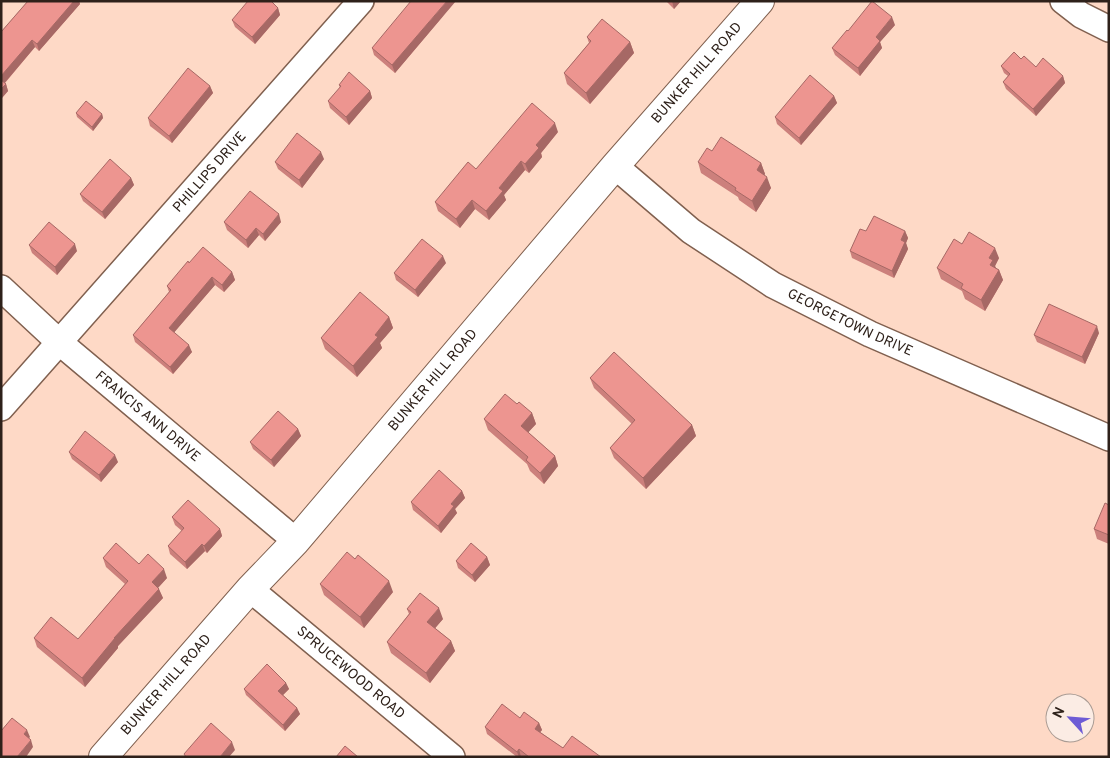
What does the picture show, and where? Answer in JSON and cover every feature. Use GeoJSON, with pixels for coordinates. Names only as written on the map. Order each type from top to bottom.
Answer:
{"type":"FeatureCollection","features":[{"type":"Feature","properties":{"kind":"main road","name":"BUNKER HILL ROAD"},"geometry":{"type":"LineString","coordinates":[[103,757],[250,589],[296,541],[615,166],[760,1]]}},
{"type":"Feature","properties":{"kind":"street","name":"PHILLIPS DRIVE"},"geometry":{"type":"LineString","coordinates":[[1,408],[361,1]]}},
{"type":"Feature","properties":{"kind":"street"},"geometry":{"type":"LineString","coordinates":[[1063,1],[1081,15],[1109,29]]}},
{"type":"Feature","properties":{"kind":"street","name":"GEORGETOWN DRIVE"},"geometry":{"type":"LineString","coordinates":[[615,166],[691,231],[774,285],[870,334],[1109,438]]}},
{"type":"Feature","properties":{"kind":"street","name":"FRANCIS ANN DRIVE"},"geometry":{"type":"LineString","coordinates":[[1,288],[59,342],[296,541]]}},
{"type":"Feature","properties":{"kind":"street","name":"SPRUCEWOOD ROAD"},"geometry":{"type":"LineString","coordinates":[[250,589],[452,757]]}},
{"type":"Feature","properties":{"kind":"building"},"geometry":{"type":"Polygon","coordinates":[[[28,1],[74,1],[37,44],[32,40],[1,76],[1,32],[28,1]]]}},
{"type":"Feature","properties":{"kind":"building"},"geometry":{"type":"Polygon","coordinates":[[[248,1],[271,1],[278,8],[252,37],[232,20],[248,1]]]}},
{"type":"Feature","properties":{"kind":"building"},"geometry":{"type":"Polygon","coordinates":[[[411,1],[447,1],[392,65],[372,48],[411,1]]]}},
{"type":"Feature","properties":{"kind":"building"},"geometry":{"type":"Polygon","coordinates":[[[872,1],[892,17],[876,37],[880,41],[858,68],[832,48],[872,1]]]}},
{"type":"Feature","properties":{"kind":"building"},"geometry":{"type":"Polygon","coordinates":[[[602,19],[630,42],[586,93],[564,73],[591,41],[587,37],[602,19]]]}},
{"type":"Feature","properties":{"kind":"building"},"geometry":{"type":"Polygon","coordinates":[[[1014,52],[1021,59],[1024,56],[1036,67],[1043,58],[1063,76],[1033,109],[1003,82],[1010,74],[1001,66],[1014,52]]]}},
{"type":"Feature","properties":{"kind":"building"},"geometry":{"type":"Polygon","coordinates":[[[188,68],[210,86],[169,136],[148,118],[188,68]]]}},
{"type":"Feature","properties":{"kind":"building"},"geometry":{"type":"Polygon","coordinates":[[[349,72],[370,91],[346,117],[328,101],[341,86],[339,85],[349,72]]]}},
{"type":"Feature","properties":{"kind":"building"},"geometry":{"type":"Polygon","coordinates":[[[810,75],[834,96],[799,138],[775,117],[810,75]]]}},
{"type":"Feature","properties":{"kind":"building"},"geometry":{"type":"Polygon","coordinates":[[[1,80],[6,84],[1,89],[1,80]]]}},
{"type":"Feature","properties":{"kind":"building"},"geometry":{"type":"Polygon","coordinates":[[[86,101],[102,114],[92,127],[76,113],[86,101]]]}},
{"type":"Feature","properties":{"kind":"building"},"geometry":{"type":"Polygon","coordinates":[[[532,103],[555,123],[536,145],[539,148],[525,164],[521,161],[499,188],[503,191],[486,211],[472,200],[456,219],[435,202],[468,162],[476,169],[532,103]]]}},
{"type":"Feature","properties":{"kind":"building"},"geometry":{"type":"Polygon","coordinates":[[[297,133],[321,152],[299,180],[275,162],[297,133]]]}},
{"type":"Feature","properties":{"kind":"building"},"geometry":{"type":"Polygon","coordinates":[[[721,137],[761,163],[757,170],[767,177],[752,201],[698,162],[707,148],[712,151],[721,137]]]}},
{"type":"Feature","properties":{"kind":"building"},"geometry":{"type":"Polygon","coordinates":[[[110,159],[131,178],[102,212],[80,194],[110,159]]]}},
{"type":"Feature","properties":{"kind":"building"},"geometry":{"type":"Polygon","coordinates":[[[250,191],[279,214],[263,234],[256,228],[246,240],[224,222],[250,191]]]}},
{"type":"Feature","properties":{"kind":"building"},"geometry":{"type":"Polygon","coordinates":[[[874,216],[905,231],[901,240],[905,242],[892,271],[850,251],[860,229],[866,231],[874,216]]]}},
{"type":"Feature","properties":{"kind":"building"},"geometry":{"type":"Polygon","coordinates":[[[49,222],[75,244],[55,267],[29,245],[49,222]]]}},
{"type":"Feature","properties":{"kind":"building"},"geometry":{"type":"Polygon","coordinates":[[[969,232],[995,248],[989,258],[993,260],[990,265],[999,270],[981,300],[961,288],[963,284],[937,268],[954,239],[962,244],[969,232]]]}},
{"type":"Feature","properties":{"kind":"building"},"geometry":{"type":"Polygon","coordinates":[[[422,239],[443,256],[415,290],[394,273],[422,239]]]}},
{"type":"Feature","properties":{"kind":"building"},"geometry":{"type":"Polygon","coordinates":[[[203,247],[232,272],[222,285],[212,277],[169,328],[189,345],[170,367],[133,335],[171,290],[167,286],[188,261],[189,263],[203,247]]]}},
{"type":"Feature","properties":{"kind":"building"},"geometry":{"type":"Polygon","coordinates":[[[360,292],[389,317],[375,335],[378,337],[353,366],[321,338],[360,292]]]}},
{"type":"Feature","properties":{"kind":"building"},"geometry":{"type":"Polygon","coordinates":[[[1049,304],[1097,326],[1082,357],[1034,335],[1049,304]]]}},
{"type":"Feature","properties":{"kind":"building"},"geometry":{"type":"Polygon","coordinates":[[[614,352],[692,425],[643,478],[610,448],[635,420],[590,378],[614,352]]]}},
{"type":"Feature","properties":{"kind":"building"},"geometry":{"type":"Polygon","coordinates":[[[505,394],[517,404],[519,402],[532,413],[521,426],[555,456],[540,473],[526,460],[528,457],[484,419],[505,394]]]}},
{"type":"Feature","properties":{"kind":"building"},"geometry":{"type":"Polygon","coordinates":[[[278,411],[298,429],[271,460],[250,442],[278,411]]]}},
{"type":"Feature","properties":{"kind":"building"},"geometry":{"type":"Polygon","coordinates":[[[85,431],[115,455],[99,475],[69,452],[85,431]]]}},
{"type":"Feature","properties":{"kind":"building"},"geometry":{"type":"Polygon","coordinates":[[[439,470],[462,491],[451,504],[454,506],[438,526],[411,502],[439,470]]]}},
{"type":"Feature","properties":{"kind":"building"},"geometry":{"type":"Polygon","coordinates":[[[188,500],[220,529],[185,562],[168,546],[184,528],[172,517],[188,500]]]}},
{"type":"Feature","properties":{"kind":"building"},"geometry":{"type":"Polygon","coordinates":[[[1105,503],[1109,505],[1109,535],[1094,529],[1105,503]]]}},
{"type":"Feature","properties":{"kind":"building"},"geometry":{"type":"Polygon","coordinates":[[[116,543],[139,564],[148,554],[164,569],[152,582],[159,589],[114,638],[82,678],[34,638],[51,617],[78,639],[128,581],[103,558],[116,543]]]}},
{"type":"Feature","properties":{"kind":"building"},"geometry":{"type":"Polygon","coordinates":[[[471,543],[487,557],[472,575],[456,561],[471,543]]]}},
{"type":"Feature","properties":{"kind":"building"},"geometry":{"type":"Polygon","coordinates":[[[347,552],[355,559],[358,555],[389,581],[360,617],[320,584],[347,552]]]}},
{"type":"Feature","properties":{"kind":"building"},"geometry":{"type":"Polygon","coordinates":[[[420,593],[439,608],[427,622],[451,641],[426,673],[387,642],[411,612],[407,609],[420,593]]]}},
{"type":"Feature","properties":{"kind":"building"},"geometry":{"type":"Polygon","coordinates":[[[267,664],[286,683],[278,691],[297,708],[283,725],[244,689],[267,664]]]}},
{"type":"Feature","properties":{"kind":"building"},"geometry":{"type":"Polygon","coordinates":[[[502,704],[520,718],[524,712],[539,723],[535,729],[563,748],[572,736],[601,757],[529,757],[519,749],[517,752],[485,727],[502,704]]]}},
{"type":"Feature","properties":{"kind":"building"},"geometry":{"type":"Polygon","coordinates":[[[12,718],[27,730],[24,734],[31,740],[17,757],[1,757],[1,731],[12,718]]]}},
{"type":"Feature","properties":{"kind":"building"},"geometry":{"type":"Polygon","coordinates":[[[211,723],[232,742],[220,757],[186,757],[184,754],[211,723]]]}},
{"type":"Feature","properties":{"kind":"building"},"geometry":{"type":"Polygon","coordinates":[[[345,746],[358,757],[336,757],[345,746]]]}}]}
